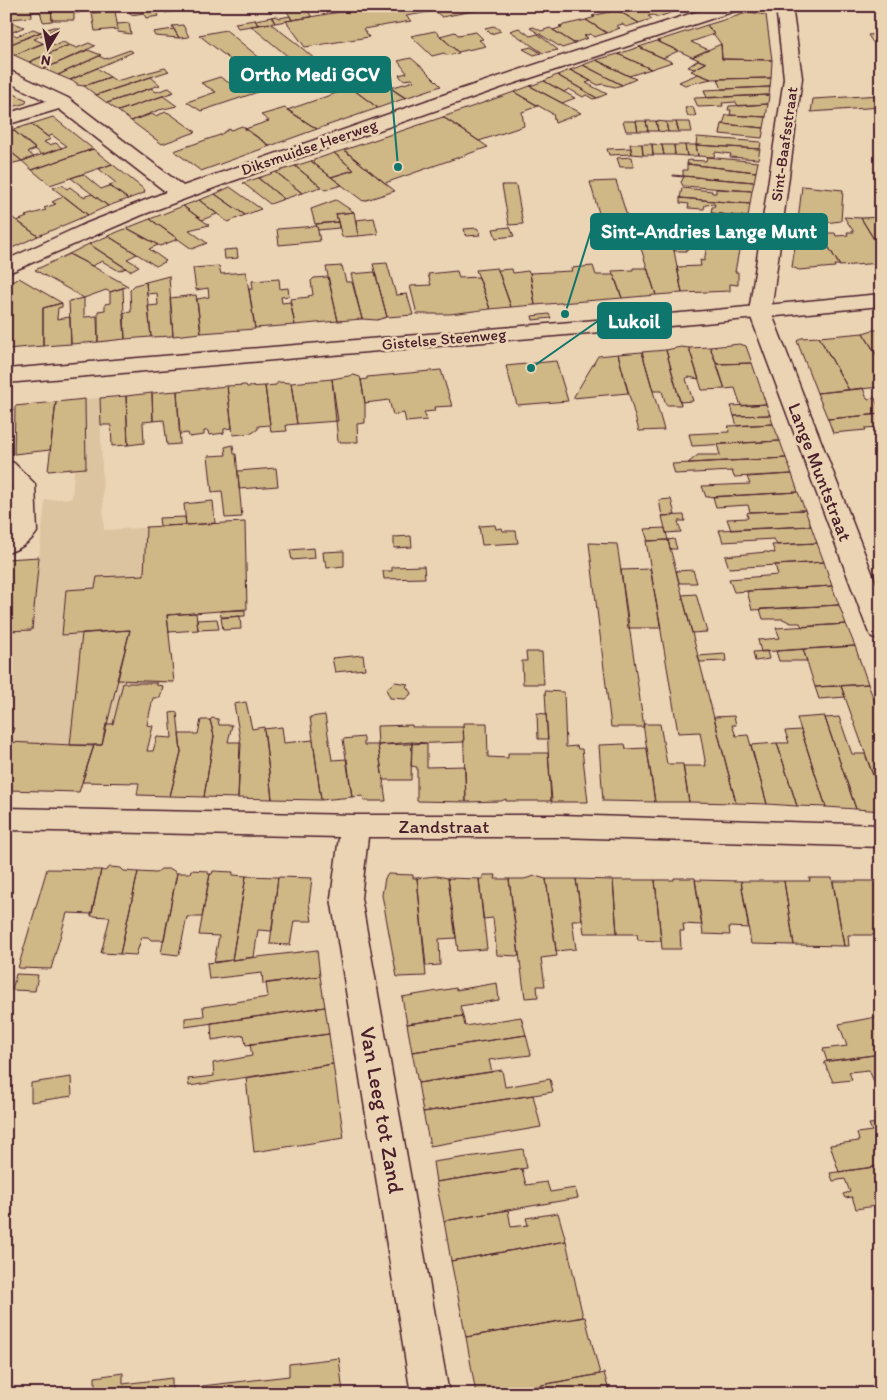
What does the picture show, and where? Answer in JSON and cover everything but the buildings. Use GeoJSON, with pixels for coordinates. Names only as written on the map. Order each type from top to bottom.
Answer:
{"type":"FeatureCollection","features":[{"type":"Feature","properties":{"kind":"street","name":"Diksmuidse Heerweg"},"geometry":{"type":"LineString","coordinates":[[6,268],[99,224],[180,193],[576,56],[732,6]]}},
{"type":"Feature","properties":{"kind":"street","name":"Sint-Baafsstraat"},"geometry":{"type":"LineString","coordinates":[[760,312],[793,78],[784,6]]}},
{"type":"Feature","properties":{"kind":"street"},"geometry":{"type":"LineString","coordinates":[[6,74],[62,102],[180,193]]}},
{"type":"Feature","properties":{"kind":"street"},"geometry":{"type":"LineString","coordinates":[[6,120],[62,102]]}},
{"type":"Feature","properties":{"kind":"street","name":"Gistelse Steenweg"},"geometry":{"type":"LineString","coordinates":[[6,376],[881,300]]}},
{"type":"Feature","properties":{"kind":"street","name":"Lange Muntstraat"},"geometry":{"type":"LineString","coordinates":[[760,312],[881,631]]}},
{"type":"Feature","properties":{"kind":"street"},"geometry":{"type":"LineString","coordinates":[[6,468],[23,484],[25,532],[6,545]]}},
{"type":"Feature","properties":{"kind":"street","name":"Zandstraat"},"geometry":{"type":"LineString","coordinates":[[6,819],[355,826],[560,826],[881,836]]}},
{"type":"Feature","properties":{"kind":"street","name":"Van Leeg tot Zand"},"geometry":{"type":"LineString","coordinates":[[355,826],[346,898],[430,1394]]}},
{"type":"Feature","properties":{"kind":"shaded area"},"geometry":{"type":"Polygon","coordinates":[[[100,398],[104,530],[245,522],[247,609],[167,615],[174,684],[123,683],[113,724],[106,724],[79,792],[6,790],[6,559],[39,557],[45,500],[72,498],[74,469],[86,468],[85,399],[100,398]]]}},
{"type":"Feature","properties":{"kind":"place","name":"Ortho Medi GCV"},"geometry":{"type":"Point","coordinates":[398,167]}},
{"type":"Feature","properties":{"kind":"place","name":"Sint-Andries Lange Munt"},"geometry":{"type":"Point","coordinates":[565,314]}},
{"type":"Feature","properties":{"kind":"place","name":"Lukoil"},"geometry":{"type":"Point","coordinates":[531,368]}}]}
